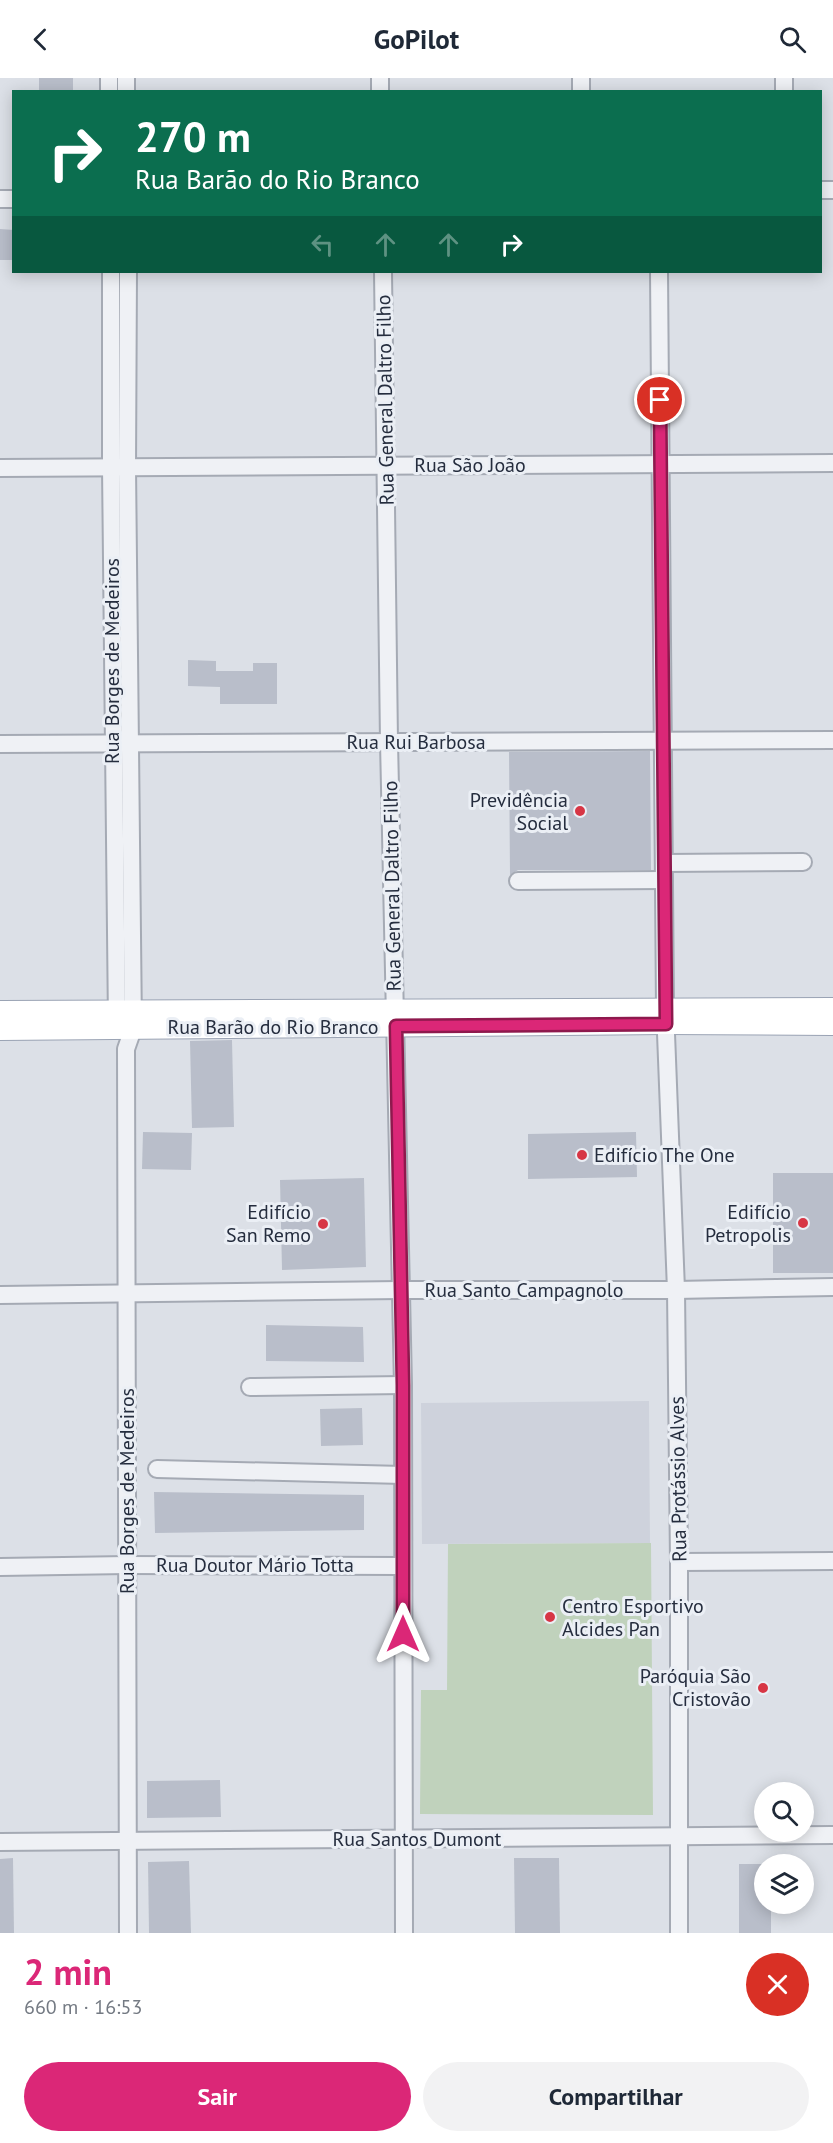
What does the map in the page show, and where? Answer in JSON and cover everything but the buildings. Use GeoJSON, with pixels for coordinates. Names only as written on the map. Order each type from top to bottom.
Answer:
{"type":"FeatureCollection","features":[{"type":"Feature","properties":{"kind":"main road","name":"Rua Barão do Rio Branco"},"geometry":{"type":"LineString","coordinates":[[0,1011],[125,1019],[666,1016],[833,1008]]}},
{"type":"Feature","properties":{"kind":"main road","name":"Rua Barão do Rio Branco"},"geometry":{"type":"LineString","coordinates":[[666,1016],[833,1025]]}},
{"type":"Feature","properties":{"kind":"main road","name":"Rua Barão do Rio Branco"},"geometry":{"type":"LineString","coordinates":[[0,1030],[125,1019]]}},
{"type":"Feature","properties":{"kind":"street","name":"Rua Borges de Medeiros"},"geometry":{"type":"LineString","coordinates":[[111,273],[119,467],[113,743],[126,1049],[128,1933]]}},
{"type":"Feature","properties":{"kind":"street"},"geometry":{"type":"LineString","coordinates":[[125,1019],[131,743],[119,467],[128,273]]}},
{"type":"Feature","properties":{"kind":"street","name":"Rua General Daltro Filho"},"geometry":{"type":"LineString","coordinates":[[383,273],[389,742],[403,1385],[404,1933]]}},
{"type":"Feature","properties":{"kind":"street","name":"Rua Protássio Alves"},"geometry":{"type":"LineString","coordinates":[[659,273],[666,1016],[676,1290],[679,1933]]}},
{"type":"Feature","properties":{"kind":"street","name":"Rua São João"},"geometry":{"type":"LineString","coordinates":[[0,468],[833,463]]}},
{"type":"Feature","properties":{"kind":"street","name":"Rua Rui Barbosa"},"geometry":{"type":"LineString","coordinates":[[0,744],[833,740]]}},
{"type":"Feature","properties":{"kind":"street"},"geometry":{"type":"LineString","coordinates":[[518,880],[803,862]]}},
{"type":"Feature","properties":{"kind":"street","name":"Rua Santo Campagnolo"},"geometry":{"type":"LineString","coordinates":[[0,1294],[833,1287]]}},
{"type":"Feature","properties":{"kind":"street"},"geometry":{"type":"LineString","coordinates":[[250,1387],[403,1385]]}},
{"type":"Feature","properties":{"kind":"street"},"geometry":{"type":"LineString","coordinates":[[157,1469],[403,1474]]}},
{"type":"Feature","properties":{"kind":"street"},"geometry":{"type":"LineString","coordinates":[[679,1562],[833,1561]]}},
{"type":"Feature","properties":{"kind":"street","name":"Rua Doutor Mário Totta"},"geometry":{"type":"LineString","coordinates":[[0,1567],[402,1566]]}},
{"type":"Feature","properties":{"kind":"street","name":"Rua Santos Dumont"},"geometry":{"type":"LineString","coordinates":[[0,1842],[833,1834]]}},
{"type":"Feature","properties":{"kind":"shaded area"},"geometry":{"type":"Polygon","coordinates":[[[649,1401],[650,1543],[422,1544],[421,1403],[649,1401]]]}},
{"type":"Feature","properties":{"kind":"green space"},"geometry":{"type":"Polygon","coordinates":[[[651,1543],[653,1815],[420,1814],[421,1690],[447,1690],[448,1544],[651,1543]]]}},
{"type":"Feature","properties":{"kind":"place","name":"Previdência Social"},"geometry":{"type":"Point","coordinates":[580,811]}},
{"type":"Feature","properties":{"kind":"place","name":"Edifício The One"},"geometry":{"type":"Point","coordinates":[582,1155]}},
{"type":"Feature","properties":{"kind":"place","name":"Edifício Petropolis"},"geometry":{"type":"Point","coordinates":[803,1223]}},
{"type":"Feature","properties":{"kind":"place","name":"Edifício San Remo"},"geometry":{"type":"Point","coordinates":[323,1224]}},
{"type":"Feature","properties":{"kind":"place","name":"Centro Esportivo Alcides Pan"},"geometry":{"type":"Point","coordinates":[550,1617]}},
{"type":"Feature","properties":{"kind":"place","name":"Paróquia São Cristovão"},"geometry":{"type":"Point","coordinates":[763,1688]}},
{"type":"Feature","properties":{"kind":"route"},"geometry":{"type":"LineString","coordinates":[[403,1634],[403,1385],[396,1026],[666,1024],[660,400]]}}]}
